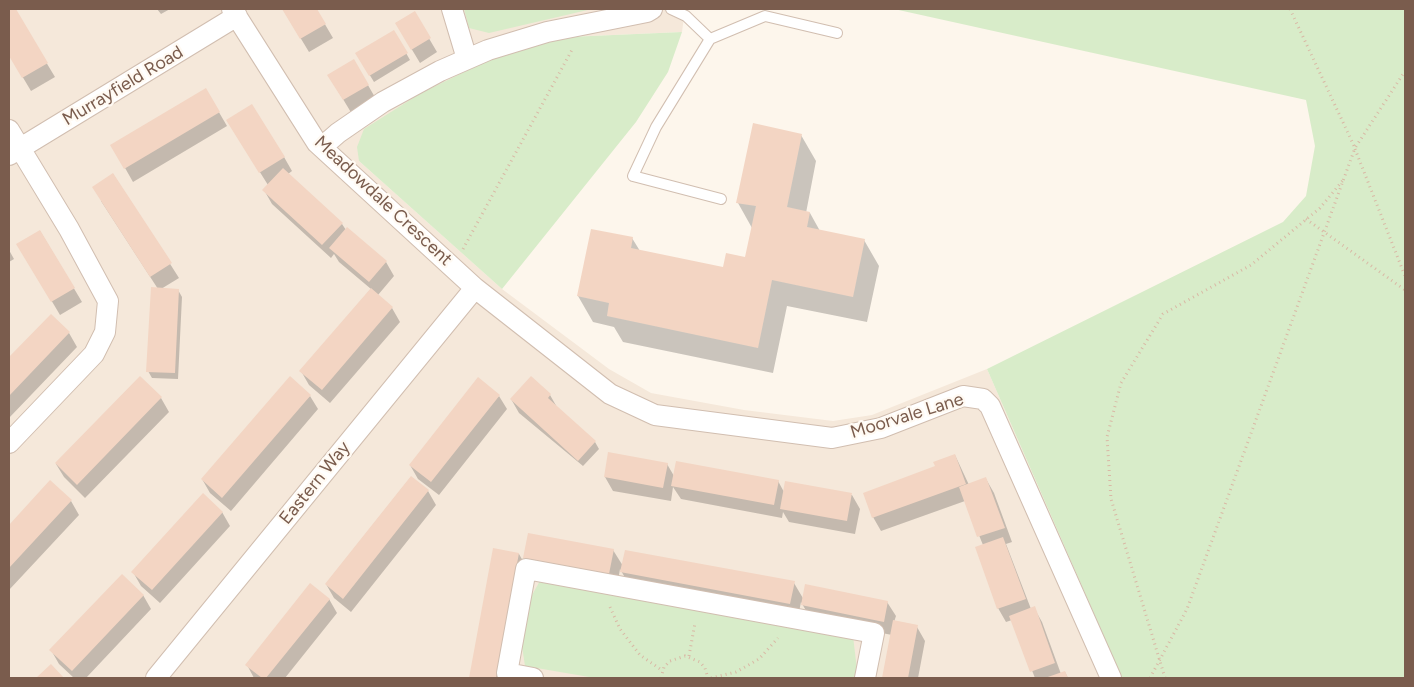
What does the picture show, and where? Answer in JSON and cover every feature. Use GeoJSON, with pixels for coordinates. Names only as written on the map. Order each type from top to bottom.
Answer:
{"type":"FeatureCollection","features":[{"type":"Feature","properties":{"kind":"street"},"geometry":{"type":"LineString","coordinates":[[452,9],[466,59]]}},
{"type":"Feature","properties":{"kind":"street"},"geometry":{"type":"LineString","coordinates":[[322,147],[338,133],[383,102],[440,71],[497,46],[586,24],[647,12],[652,9]]}},
{"type":"Feature","properties":{"kind":"street","name":"Meadowdale Crescent"},"geometry":{"type":"LineString","coordinates":[[234,13],[322,147],[476,288]]}},
{"type":"Feature","properties":{"kind":"street","name":"Murrayfield Road"},"geometry":{"type":"LineString","coordinates":[[14,152],[234,13]]}},
{"type":"Feature","properties":{"kind":"street"},"geometry":{"type":"LineString","coordinates":[[9,130],[14,152],[70,229],[108,301],[105,332],[94,354],[9,443]]}},
{"type":"Feature","properties":{"kind":"street","name":"Eastern Way"},"geometry":{"type":"LineString","coordinates":[[156,678],[476,288]]}},
{"type":"Feature","properties":{"kind":"street","name":"Moorvale Lane"},"geometry":{"type":"LineString","coordinates":[[476,288],[610,394],[655,414],[832,438],[882,428],[963,396],[983,399],[990,406],[1111,678]]}},
{"type":"Feature","properties":{"kind":"street"},"geometry":{"type":"LineString","coordinates":[[533,678],[507,674],[526,569],[874,633],[865,678]]}},
{"type":"Feature","properties":{"kind":"lane"},"geometry":{"type":"LineString","coordinates":[[671,9],[686,16],[710,39]]}},
{"type":"Feature","properties":{"kind":"lane"},"geometry":{"type":"LineString","coordinates":[[721,199],[633,176],[656,127],[710,39],[764,16],[837,33]]}},
{"type":"Feature","properties":{"kind":"path"},"geometry":{"type":"LineString","coordinates":[[1290,9],[1355,148],[1405,276]]}},
{"type":"Feature","properties":{"kind":"path"},"geometry":{"type":"LineString","coordinates":[[453,267],[586,24]]}},
{"type":"Feature","properties":{"kind":"path"},"geometry":{"type":"LineString","coordinates":[[1150,678],[1187,609],[1355,148],[1405,71]]}},
{"type":"Feature","properties":{"kind":"path"},"geometry":{"type":"LineString","coordinates":[[1165,678],[1112,499],[1107,437],[1122,383],[1163,314],[1251,265],[1320,208],[1344,179]]}},
{"type":"Feature","properties":{"kind":"path"},"geometry":{"type":"LineString","coordinates":[[1306,220],[1405,290]]}},
{"type":"Feature","properties":{"kind":"path"},"geometry":{"type":"LineString","coordinates":[[608,584],[610,605],[620,629],[640,655],[663,671]]}},
{"type":"Feature","properties":{"kind":"path"},"geometry":{"type":"LineString","coordinates":[[689,656],[698,601]]}},
{"type":"Feature","properties":{"kind":"path"},"geometry":{"type":"LineString","coordinates":[[660,678],[670,661],[677,657],[689,656],[700,662],[710,678],[736,672],[759,659],[778,638],[790,618]]}},
{"type":"Feature","properties":{"kind":"shaded area"},"geometry":{"type":"Polygon","coordinates":[[[9,9],[685,9],[682,32],[568,37],[359,161],[502,289],[609,369],[651,393],[744,410],[833,421],[872,415],[987,369],[1122,678],[9,678],[9,9]]]}},
{"type":"Feature","properties":{"kind":"green space"},"geometry":{"type":"Polygon","coordinates":[[[464,9],[592,9],[489,33],[469,28],[464,9]]]}},
{"type":"Feature","properties":{"kind":"green space"},"geometry":{"type":"Polygon","coordinates":[[[894,9],[1405,9],[1405,678],[1122,678],[987,369],[1283,222],[1306,196],[1315,146],[1306,100],[894,9]]]}},
{"type":"Feature","properties":{"kind":"green space"},"geometry":{"type":"Polygon","coordinates":[[[682,32],[668,72],[636,122],[502,289],[359,161],[357,147],[364,129],[421,93],[493,58],[568,37],[682,32]]]}},
{"type":"Feature","properties":{"kind":"green space"},"geometry":{"type":"Polygon","coordinates":[[[541,579],[853,636],[858,678],[595,678],[525,666],[518,620],[541,579]]]}},
{"type":"Feature","properties":{"kind":"building"},"geometry":{"type":"Polygon","coordinates":[[[9,9],[16,9],[48,63],[22,78],[9,56],[9,9]]]}},
{"type":"Feature","properties":{"kind":"building"},"geometry":{"type":"Polygon","coordinates":[[[282,9],[317,9],[326,24],[300,39],[282,9]]]}},
{"type":"Feature","properties":{"kind":"building"},"geometry":{"type":"Polygon","coordinates":[[[415,11],[431,38],[411,50],[395,23],[415,11]]]}},
{"type":"Feature","properties":{"kind":"building"},"geometry":{"type":"Polygon","coordinates":[[[394,30],[408,53],[369,76],[355,53],[394,30]]]}},
{"type":"Feature","properties":{"kind":"building"},"geometry":{"type":"Polygon","coordinates":[[[354,59],[369,85],[343,100],[327,75],[354,59]]]}},
{"type":"Feature","properties":{"kind":"building"},"geometry":{"type":"Polygon","coordinates":[[[206,88],[220,112],[124,169],[110,145],[206,88]]]}},
{"type":"Feature","properties":{"kind":"building"},"geometry":{"type":"Polygon","coordinates":[[[252,104],[285,157],[259,173],[226,120],[252,104]]]}},
{"type":"Feature","properties":{"kind":"building"},"geometry":{"type":"Polygon","coordinates":[[[753,123],[802,134],[787,207],[810,212],[807,227],[865,239],[853,297],[772,280],[758,348],[607,316],[609,303],[577,296],[591,229],[633,237],[631,248],[723,267],[726,253],[745,257],[756,206],[736,203],[753,123]]]}},
{"type":"Feature","properties":{"kind":"building"},"geometry":{"type":"Polygon","coordinates":[[[283,168],[343,223],[322,245],[262,190],[283,168]]]}},
{"type":"Feature","properties":{"kind":"building"},"geometry":{"type":"Polygon","coordinates":[[[113,173],[172,263],[150,277],[92,187],[113,173]]]}},
{"type":"Feature","properties":{"kind":"building"},"geometry":{"type":"Polygon","coordinates":[[[347,227],[387,261],[369,282],[329,248],[347,227]]]}},
{"type":"Feature","properties":{"kind":"building"},"geometry":{"type":"Polygon","coordinates":[[[40,230],[75,288],[51,302],[16,244],[40,230]]]}},
{"type":"Feature","properties":{"kind":"building"},"geometry":{"type":"Polygon","coordinates":[[[151,287],[179,289],[175,373],[146,372],[151,287]]]}},
{"type":"Feature","properties":{"kind":"building"},"geometry":{"type":"Polygon","coordinates":[[[371,288],[393,307],[322,390],[299,371],[371,288]]]}},
{"type":"Feature","properties":{"kind":"building"},"geometry":{"type":"Polygon","coordinates":[[[51,314],[70,332],[9,396],[9,357],[51,314]]]}},
{"type":"Feature","properties":{"kind":"building"},"geometry":{"type":"Polygon","coordinates":[[[140,376],[162,397],[77,485],[55,463],[140,376]]]}},
{"type":"Feature","properties":{"kind":"building"},"geometry":{"type":"Polygon","coordinates":[[[290,376],[311,395],[222,498],[201,479],[290,376]]]}},
{"type":"Feature","properties":{"kind":"building"},"geometry":{"type":"Polygon","coordinates":[[[531,376],[551,394],[548,398],[596,441],[578,461],[510,399],[531,376]]]}},
{"type":"Feature","properties":{"kind":"building"},"geometry":{"type":"Polygon","coordinates":[[[478,377],[500,395],[431,482],[409,465],[478,377]]]}},
{"type":"Feature","properties":{"kind":"building"},"geometry":{"type":"Polygon","coordinates":[[[608,452],[668,463],[663,488],[604,477],[608,452]]]}},
{"type":"Feature","properties":{"kind":"building"},"geometry":{"type":"Polygon","coordinates":[[[955,454],[966,484],[872,518],[863,493],[935,466],[933,462],[955,454]]]}},
{"type":"Feature","properties":{"kind":"building"},"geometry":{"type":"Polygon","coordinates":[[[676,461],[779,480],[774,505],[671,486],[676,461]]]}},
{"type":"Feature","properties":{"kind":"building"},"geometry":{"type":"Polygon","coordinates":[[[411,476],[429,490],[343,599],[325,584],[411,476]]]}},
{"type":"Feature","properties":{"kind":"building"},"geometry":{"type":"Polygon","coordinates":[[[986,477],[1005,528],[977,537],[959,487],[986,477]]]}},
{"type":"Feature","properties":{"kind":"building"},"geometry":{"type":"Polygon","coordinates":[[[50,480],[72,500],[9,568],[9,525],[50,480]]]}},
{"type":"Feature","properties":{"kind":"building"},"geometry":{"type":"Polygon","coordinates":[[[785,481],[852,493],[847,521],[780,509],[785,481]]]}},
{"type":"Feature","properties":{"kind":"building"},"geometry":{"type":"Polygon","coordinates":[[[203,493],[223,512],[152,590],[131,572],[203,493]]]}},
{"type":"Feature","properties":{"kind":"building"},"geometry":{"type":"Polygon","coordinates":[[[528,533],[614,549],[609,574],[523,558],[528,533]]]}},
{"type":"Feature","properties":{"kind":"building"},"geometry":{"type":"Polygon","coordinates":[[[1003,537],[1026,599],[997,609],[975,547],[1003,537]]]}},
{"type":"Feature","properties":{"kind":"building"},"geometry":{"type":"Polygon","coordinates":[[[493,548],[519,553],[496,678],[469,678],[493,548]]]}},
{"type":"Feature","properties":{"kind":"building"},"geometry":{"type":"Polygon","coordinates":[[[625,550],[795,581],[790,604],[620,572],[625,550]]]}},
{"type":"Feature","properties":{"kind":"building"},"geometry":{"type":"Polygon","coordinates":[[[122,574],[144,595],[72,671],[49,650],[122,574]]]}},
{"type":"Feature","properties":{"kind":"building"},"geometry":{"type":"Polygon","coordinates":[[[310,583],[330,599],[266,678],[262,678],[245,665],[310,583]]]}},
{"type":"Feature","properties":{"kind":"building"},"geometry":{"type":"Polygon","coordinates":[[[805,584],[888,601],[884,622],[801,605],[805,584]]]}},
{"type":"Feature","properties":{"kind":"building"},"geometry":{"type":"Polygon","coordinates":[[[1035,606],[1055,663],[1030,672],[1009,616],[1035,606]]]}},
{"type":"Feature","properties":{"kind":"building"},"geometry":{"type":"Polygon","coordinates":[[[893,620],[918,625],[908,678],[882,678],[893,620]]]}},
{"type":"Feature","properties":{"kind":"building"},"geometry":{"type":"Polygon","coordinates":[[[51,664],[64,678],[36,678],[51,664]]]}},
{"type":"Feature","properties":{"kind":"building"},"geometry":{"type":"Polygon","coordinates":[[[1065,671],[1068,678],[1045,678],[1065,671]]]}}]}
